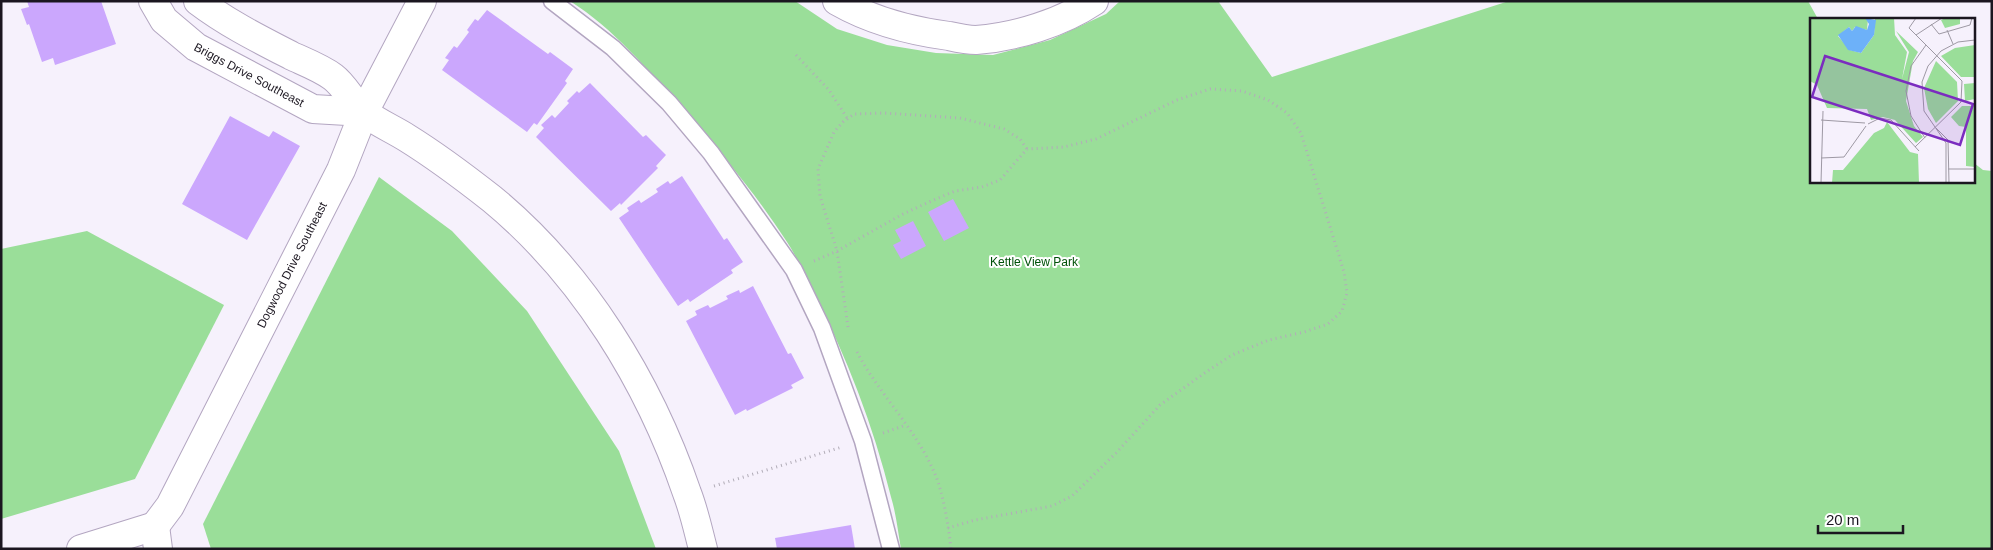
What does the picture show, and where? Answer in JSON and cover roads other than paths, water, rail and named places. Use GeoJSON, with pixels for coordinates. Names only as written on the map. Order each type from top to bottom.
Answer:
{"type":"FeatureCollection","features":[{"type":"Feature","properties":{"kind":"street","name":"Briggs Drive Southeast"},"geometry":{"type":"LineString","coordinates":[[153,1],[164,20],[196,48],[313,109],[364,112]]}},
{"type":"Feature","properties":{"kind":"street","name":"Briggs Drive Southeast"},"geometry":{"type":"LineString","coordinates":[[198,1],[231,25],[333,77],[364,112],[407,137],[452,168],[493,201],[533,238],[567,276],[597,315],[626,358],[665,436],[688,494],[703,549]]}},
{"type":"Feature","properties":{"kind":"street","name":"Dogwood Drive Southeast"},"geometry":{"type":"LineString","coordinates":[[156,537],[341,170],[364,112],[422,1]]}},
{"type":"Feature","properties":{"kind":"street"},"geometry":{"type":"LineString","coordinates":[[838,1],[890,24],[974,40],[1032,29],[1081,10],[1094,1]]}},
{"type":"Feature","properties":{"kind":"street"},"geometry":{"type":"LineString","coordinates":[[81,549],[156,537]]}},
{"type":"Feature","properties":{"kind":"lane"},"geometry":{"type":"LineString","coordinates":[[552,1],[613,48],[668,103],[711,153],[794,270],[822,328],[863,441],[891,549]]}},
{"type":"Feature","properties":{"kind":"park label","name":"Kettle View Park"},"geometry":{"type":"Point","coordinates":[1034,262]}}]}
